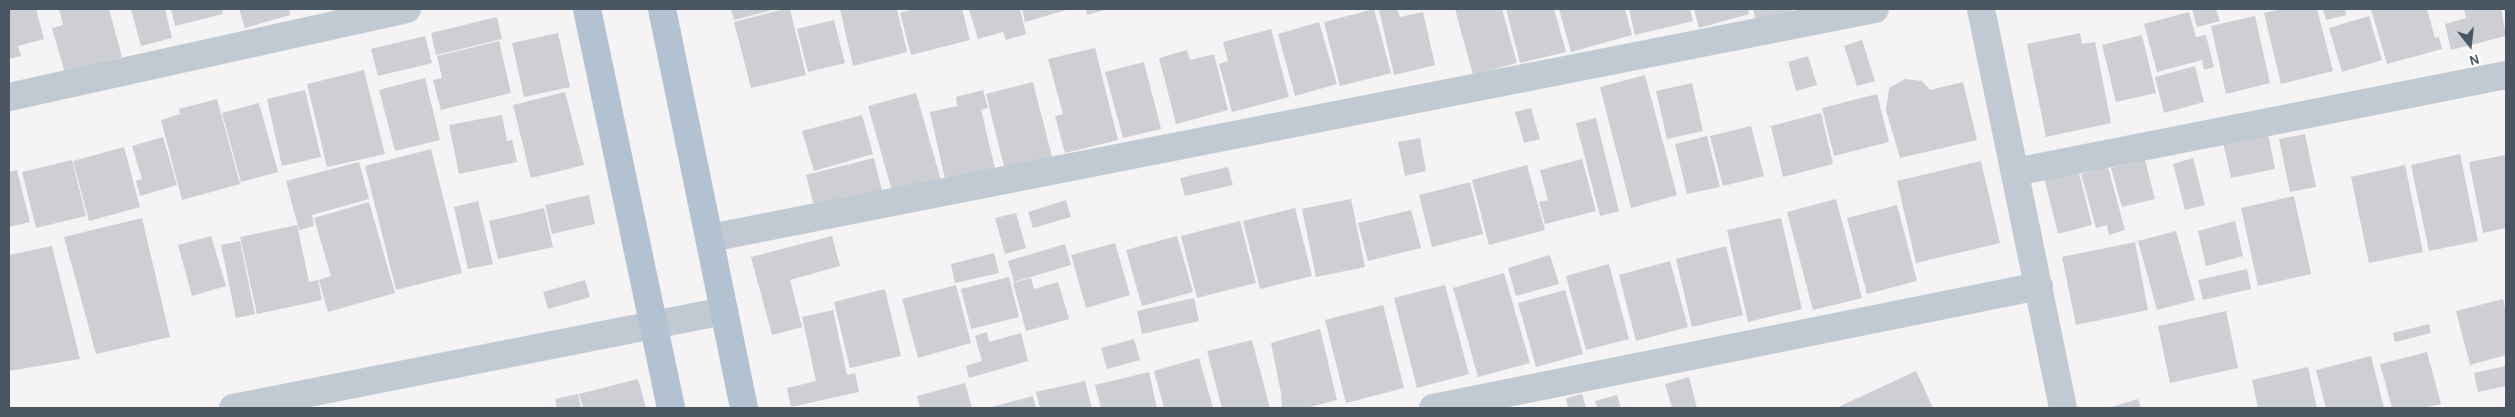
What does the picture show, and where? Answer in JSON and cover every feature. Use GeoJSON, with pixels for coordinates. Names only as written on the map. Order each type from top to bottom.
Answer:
{"type":"FeatureCollection","features":[{"type":"Feature","properties":{"kind":"main road"},"geometry":{"type":"LineString","coordinates":[[587,9],[671,408]]}},
{"type":"Feature","properties":{"kind":"main road"},"geometry":{"type":"LineString","coordinates":[[662,9],[744,408]]}},
{"type":"Feature","properties":{"kind":"street"},"geometry":{"type":"LineString","coordinates":[[9,97],[407,9]]}},
{"type":"Feature","properties":{"kind":"street"},"geometry":{"type":"LineString","coordinates":[[710,238],[1876,9]]}},
{"type":"Feature","properties":{"kind":"street"},"geometry":{"type":"LineString","coordinates":[[1981,9],[2064,408]]}},
{"type":"Feature","properties":{"kind":"street"},"geometry":{"type":"LineString","coordinates":[[2015,172],[2506,75]]}},
{"type":"Feature","properties":{"kind":"street"},"geometry":{"type":"LineString","coordinates":[[1433,408],[2039,286]]}},
{"type":"Feature","properties":{"kind":"street"},"geometry":{"type":"LineString","coordinates":[[233,408],[724,310]]}},
{"type":"Feature","properties":{"kind":"building"},"geometry":{"type":"Polygon","coordinates":[[[9,9],[36,9],[44,39],[18,46],[21,56],[9,59],[9,9]]]}},
{"type":"Feature","properties":{"kind":"building"},"geometry":{"type":"Polygon","coordinates":[[[59,9],[109,9],[122,57],[65,73],[52,28],[63,25],[59,9]]]}},
{"type":"Feature","properties":{"kind":"building"},"geometry":{"type":"Polygon","coordinates":[[[131,9],[165,9],[172,38],[141,46],[131,9]]]}},
{"type":"Feature","properties":{"kind":"building"},"geometry":{"type":"Polygon","coordinates":[[[171,9],[222,9],[223,14],[175,26],[171,9]]]}},
{"type":"Feature","properties":{"kind":"building"},"geometry":{"type":"Polygon","coordinates":[[[239,9],[289,9],[290,15],[245,28],[239,9]]]}},
{"type":"Feature","properties":{"kind":"building"},"geometry":{"type":"Polygon","coordinates":[[[731,9],[776,9],[734,20],[731,9]]]}},
{"type":"Feature","properties":{"kind":"building"},"geometry":{"type":"Polygon","coordinates":[[[790,9],[806,75],[751,88],[734,22],[790,9]]]}},
{"type":"Feature","properties":{"kind":"building"},"geometry":{"type":"Polygon","coordinates":[[[840,9],[897,9],[907,52],[853,66],[840,9]]]}},
{"type":"Feature","properties":{"kind":"building"},"geometry":{"type":"Polygon","coordinates":[[[914,9],[962,9],[970,40],[911,55],[900,13],[914,9]]]}},
{"type":"Feature","properties":{"kind":"building"},"geometry":{"type":"Polygon","coordinates":[[[969,9],[1020,9],[1026,34],[1006,40],[1003,32],[978,39],[969,9]]]}},
{"type":"Feature","properties":{"kind":"building"},"geometry":{"type":"Polygon","coordinates":[[[1022,9],[1070,9],[1025,22],[1022,9]]]}},
{"type":"Feature","properties":{"kind":"building"},"geometry":{"type":"Polygon","coordinates":[[[1086,9],[1108,9],[1087,15],[1086,9]]]}},
{"type":"Feature","properties":{"kind":"building"},"geometry":{"type":"Polygon","coordinates":[[[1374,9],[1391,73],[1340,86],[1324,22],[1374,9]]]}},
{"type":"Feature","properties":{"kind":"building"},"geometry":{"type":"Polygon","coordinates":[[[1397,9],[1400,17],[1423,12],[1435,65],[1394,75],[1379,10],[1397,9]]]}},
{"type":"Feature","properties":{"kind":"building"},"geometry":{"type":"Polygon","coordinates":[[[1455,9],[1502,9],[1517,63],[1473,75],[1455,9]]]}},
{"type":"Feature","properties":{"kind":"building"},"geometry":{"type":"Polygon","coordinates":[[[1506,9],[1554,9],[1566,52],[1520,63],[1506,9]]]}},
{"type":"Feature","properties":{"kind":"building"},"geometry":{"type":"Polygon","coordinates":[[[1559,9],[1625,9],[1632,35],[1571,52],[1559,9]]]}},
{"type":"Feature","properties":{"kind":"building"},"geometry":{"type":"Polygon","coordinates":[[[1629,9],[1690,9],[1693,21],[1635,35],[1629,9]]]}},
{"type":"Feature","properties":{"kind":"building"},"geometry":{"type":"Polygon","coordinates":[[[1694,9],[1748,9],[1749,14],[1699,28],[1694,9]]]}},
{"type":"Feature","properties":{"kind":"building"},"geometry":{"type":"Polygon","coordinates":[[[1753,9],[1798,9],[1756,21],[1753,9]]]}},
{"type":"Feature","properties":{"kind":"building"},"geometry":{"type":"Polygon","coordinates":[[[2192,9],[2216,9],[2220,21],[2197,27],[2192,9]]]}},
{"type":"Feature","properties":{"kind":"building"},"geometry":{"type":"Polygon","coordinates":[[[2282,9],[2317,9],[2333,71],[2281,84],[2264,13],[2282,9]]]}},
{"type":"Feature","properties":{"kind":"building"},"geometry":{"type":"Polygon","coordinates":[[[2323,9],[2345,9],[2346,15],[2326,20],[2323,9]]]}},
{"type":"Feature","properties":{"kind":"building"},"geometry":{"type":"Polygon","coordinates":[[[2371,9],[2427,9],[2435,38],[2439,37],[2442,49],[2387,64],[2371,9]]]}},
{"type":"Feature","properties":{"kind":"building"},"geometry":{"type":"Polygon","coordinates":[[[2464,9],[2501,9],[2506,36],[2451,50],[2445,24],[2466,18],[2464,9]]]}},
{"type":"Feature","properties":{"kind":"building"},"geometry":{"type":"Polygon","coordinates":[[[2189,12],[2196,37],[2206,35],[2214,67],[2204,70],[2202,60],[2157,72],[2144,24],[2189,12]]]}},
{"type":"Feature","properties":{"kind":"building"},"geometry":{"type":"Polygon","coordinates":[[[2255,16],[2270,83],[2226,94],[2211,26],[2255,16]]]}},
{"type":"Feature","properties":{"kind":"building"},"geometry":{"type":"Polygon","coordinates":[[[2369,16],[2382,60],[2342,72],[2329,28],[2369,16]]]}},
{"type":"Feature","properties":{"kind":"building"},"geometry":{"type":"Polygon","coordinates":[[[497,17],[502,39],[436,55],[431,33],[497,17]]]}},
{"type":"Feature","properties":{"kind":"building"},"geometry":{"type":"Polygon","coordinates":[[[834,20],[845,63],[808,72],[797,29],[834,20]]]}},
{"type":"Feature","properties":{"kind":"building"},"geometry":{"type":"Polygon","coordinates":[[[1319,22],[1337,84],[1295,96],[1278,34],[1319,22]]]}},
{"type":"Feature","properties":{"kind":"building"},"geometry":{"type":"Polygon","coordinates":[[[1271,29],[1289,97],[1232,112],[1219,64],[1228,61],[1223,42],[1271,29]]]}},
{"type":"Feature","properties":{"kind":"building"},"geometry":{"type":"Polygon","coordinates":[[[558,33],[570,87],[524,97],[512,43],[558,33]]]}},
{"type":"Feature","properties":{"kind":"building"},"geometry":{"type":"Polygon","coordinates":[[[2080,33],[2082,44],[2095,42],[2111,123],[2046,137],[2027,44],[2080,33]]]}},
{"type":"Feature","properties":{"kind":"building"},"geometry":{"type":"Polygon","coordinates":[[[2142,35],[2156,93],[2116,102],[2102,45],[2142,35]]]}},
{"type":"Feature","properties":{"kind":"building"},"geometry":{"type":"Polygon","coordinates":[[[425,36],[432,63],[378,76],[371,49],[425,36]]]}},
{"type":"Feature","properties":{"kind":"building"},"geometry":{"type":"Polygon","coordinates":[[[1862,40],[1875,81],[1857,86],[1844,46],[1862,40]]]}},
{"type":"Feature","properties":{"kind":"building"},"geometry":{"type":"Polygon","coordinates":[[[499,41],[511,93],[441,110],[433,80],[442,78],[437,56],[499,41]]]}},
{"type":"Feature","properties":{"kind":"building"},"geometry":{"type":"Polygon","coordinates":[[[1095,48],[1118,140],[1065,153],[1055,116],[1063,114],[1048,59],[1095,48]]]}},
{"type":"Feature","properties":{"kind":"building"},"geometry":{"type":"Polygon","coordinates":[[[1187,50],[1190,60],[1214,54],[1228,110],[1176,124],[1159,58],[1187,50]]]}},
{"type":"Feature","properties":{"kind":"building"},"geometry":{"type":"Polygon","coordinates":[[[1808,56],[1817,85],[1796,91],[1788,62],[1808,56]]]}},
{"type":"Feature","properties":{"kind":"building"},"geometry":{"type":"Polygon","coordinates":[[[1144,62],[1161,129],[1123,138],[1105,72],[1144,62]]]}},
{"type":"Feature","properties":{"kind":"building"},"geometry":{"type":"Polygon","coordinates":[[[2195,66],[2204,102],[2164,113],[2155,77],[2195,66]]]}},
{"type":"Feature","properties":{"kind":"building"},"geometry":{"type":"Polygon","coordinates":[[[364,70],[385,154],[327,167],[307,84],[364,70]]]}},
{"type":"Feature","properties":{"kind":"building"},"geometry":{"type":"Polygon","coordinates":[[[1645,75],[1677,195],[1631,208],[1600,87],[1645,75]]]}},
{"type":"Feature","properties":{"kind":"building"},"geometry":{"type":"Polygon","coordinates":[[[425,78],[440,140],[395,151],[379,90],[425,78]]]}},
{"type":"Feature","properties":{"kind":"building"},"geometry":{"type":"Polygon","coordinates":[[[1905,79],[1922,81],[1930,90],[1963,82],[1977,140],[1900,158],[1886,110],[1889,88],[1905,79]]]}},
{"type":"Feature","properties":{"kind":"building"},"geometry":{"type":"Polygon","coordinates":[[[1033,82],[1052,157],[1005,170],[986,94],[1033,82]]]}},
{"type":"Feature","properties":{"kind":"building"},"geometry":{"type":"Polygon","coordinates":[[[1692,83],[1703,131],[1667,139],[1656,91],[1692,83]]]}},
{"type":"Feature","properties":{"kind":"building"},"geometry":{"type":"Polygon","coordinates":[[[305,90],[321,157],[282,166],[267,99],[305,90]]]}},
{"type":"Feature","properties":{"kind":"building"},"geometry":{"type":"Polygon","coordinates":[[[983,90],[988,108],[981,110],[996,172],[946,184],[930,112],[957,106],[956,97],[983,90]]]}},
{"type":"Feature","properties":{"kind":"building"},"geometry":{"type":"Polygon","coordinates":[[[565,92],[584,165],[531,178],[513,105],[565,92]]]}},
{"type":"Feature","properties":{"kind":"building"},"geometry":{"type":"Polygon","coordinates":[[[916,93],[942,184],[894,198],[868,106],[916,93]]]}},
{"type":"Feature","properties":{"kind":"building"},"geometry":{"type":"Polygon","coordinates":[[[1877,94],[1889,142],[1834,156],[1822,108],[1877,94]]]}},
{"type":"Feature","properties":{"kind":"building"},"geometry":{"type":"Polygon","coordinates":[[[217,99],[240,184],[182,200],[161,120],[180,114],[179,109],[217,99]]]}},
{"type":"Feature","properties":{"kind":"building"},"geometry":{"type":"Polygon","coordinates":[[[259,103],[278,172],[241,182],[222,113],[259,103]]]}},
{"type":"Feature","properties":{"kind":"building"},"geometry":{"type":"Polygon","coordinates":[[[1531,108],[1540,139],[1524,143],[1515,112],[1531,108]]]}},
{"type":"Feature","properties":{"kind":"building"},"geometry":{"type":"Polygon","coordinates":[[[1821,113],[1833,164],[1783,177],[1771,126],[1821,113]]]}},
{"type":"Feature","properties":{"kind":"building"},"geometry":{"type":"Polygon","coordinates":[[[502,115],[507,141],[512,140],[517,162],[459,174],[449,125],[502,115]]]}},
{"type":"Feature","properties":{"kind":"building"},"geometry":{"type":"Polygon","coordinates":[[[862,115],[873,154],[814,171],[802,131],[862,115]]]}},
{"type":"Feature","properties":{"kind":"building"},"geometry":{"type":"Polygon","coordinates":[[[1596,118],[1619,211],[1600,216],[1576,123],[1596,118]]]}},
{"type":"Feature","properties":{"kind":"building"},"geometry":{"type":"Polygon","coordinates":[[[1751,126],[1764,176],[1723,186],[1710,136],[1751,126]]]}},
{"type":"Feature","properties":{"kind":"building"},"geometry":{"type":"Polygon","coordinates":[[[2268,133],[2275,169],[2231,178],[2223,142],[2268,133]]]}},
{"type":"Feature","properties":{"kind":"building"},"geometry":{"type":"Polygon","coordinates":[[[2305,134],[2316,187],[2290,192],[2279,139],[2305,134]]]}},
{"type":"Feature","properties":{"kind":"building"},"geometry":{"type":"Polygon","coordinates":[[[1707,136],[1720,187],[1687,194],[1675,144],[1707,136]]]}},
{"type":"Feature","properties":{"kind":"building"},"geometry":{"type":"Polygon","coordinates":[[[163,137],[177,185],[140,196],[136,181],[142,179],[132,146],[163,137]]]}},
{"type":"Feature","properties":{"kind":"building"},"geometry":{"type":"Polygon","coordinates":[[[1420,138],[1426,171],[1405,176],[1398,142],[1420,138]]]}},
{"type":"Feature","properties":{"kind":"building"},"geometry":{"type":"Polygon","coordinates":[[[124,147],[140,207],[89,221],[73,161],[124,147]]]}},
{"type":"Feature","properties":{"kind":"building"},"geometry":{"type":"Polygon","coordinates":[[[431,149],[462,273],[396,290],[365,166],[431,149]]]}},
{"type":"Feature","properties":{"kind":"building"},"geometry":{"type":"Polygon","coordinates":[[[2460,154],[2478,241],[2429,251],[2411,165],[2460,154]]]}},
{"type":"Feature","properties":{"kind":"building"},"geometry":{"type":"Polygon","coordinates":[[[2506,155],[2506,228],[2483,233],[2469,162],[2506,155]]]}},
{"type":"Feature","properties":{"kind":"building"},"geometry":{"type":"Polygon","coordinates":[[[874,158],[883,195],[816,213],[806,175],[874,158]]]}},
{"type":"Feature","properties":{"kind":"building"},"geometry":{"type":"Polygon","coordinates":[[[2193,158],[2205,205],[2185,210],[2173,164],[2193,158]]]}},
{"type":"Feature","properties":{"kind":"building"},"geometry":{"type":"Polygon","coordinates":[[[1582,159],[1596,211],[1545,224],[1539,202],[1548,200],[1540,170],[1582,159]]]}},
{"type":"Feature","properties":{"kind":"building"},"geometry":{"type":"Polygon","coordinates":[[[72,160],[86,216],[36,228],[22,172],[72,160]]]}},
{"type":"Feature","properties":{"kind":"building"},"geometry":{"type":"Polygon","coordinates":[[[2145,160],[2155,199],[2122,207],[2111,168],[2145,160]]]}},
{"type":"Feature","properties":{"kind":"building"},"geometry":{"type":"Polygon","coordinates":[[[1981,161],[2000,243],[1916,263],[1897,181],[1981,161]]]}},
{"type":"Feature","properties":{"kind":"building"},"geometry":{"type":"Polygon","coordinates":[[[359,162],[369,199],[312,215],[314,226],[299,230],[286,181],[359,162]]]}},
{"type":"Feature","properties":{"kind":"building"},"geometry":{"type":"Polygon","coordinates":[[[1527,165],[1545,230],[1489,245],[1472,180],[1527,165]]]}},
{"type":"Feature","properties":{"kind":"building"},"geometry":{"type":"Polygon","coordinates":[[[2405,165],[2423,252],[2369,263],[2351,177],[2405,165]]]}},
{"type":"Feature","properties":{"kind":"building"},"geometry":{"type":"Polygon","coordinates":[[[1228,167],[1233,185],[1185,196],[1180,178],[1228,167]]]}},
{"type":"Feature","properties":{"kind":"building"},"geometry":{"type":"Polygon","coordinates":[[[2108,167],[2125,230],[2109,235],[2107,225],[2096,228],[2081,174],[2108,167]]]}},
{"type":"Feature","properties":{"kind":"building"},"geometry":{"type":"Polygon","coordinates":[[[2078,169],[2092,225],[2058,234],[2044,178],[2078,169]]]}},
{"type":"Feature","properties":{"kind":"building"},"geometry":{"type":"Polygon","coordinates":[[[17,170],[30,222],[9,227],[9,172],[17,170]]]}},
{"type":"Feature","properties":{"kind":"building"},"geometry":{"type":"Polygon","coordinates":[[[1470,182],[1483,234],[1432,247],[1419,195],[1470,182]]]}},
{"type":"Feature","properties":{"kind":"building"},"geometry":{"type":"Polygon","coordinates":[[[589,195],[595,224],[552,234],[545,205],[589,195]]]}},
{"type":"Feature","properties":{"kind":"building"},"geometry":{"type":"Polygon","coordinates":[[[2294,196],[2311,274],[2258,286],[2241,208],[2294,196]]]}},
{"type":"Feature","properties":{"kind":"building"},"geometry":{"type":"Polygon","coordinates":[[[1351,199],[1365,267],[1316,277],[1302,209],[1351,199]]]}},
{"type":"Feature","properties":{"kind":"building"},"geometry":{"type":"Polygon","coordinates":[[[1836,199],[1862,298],[1813,310],[1787,212],[1836,199]]]}},
{"type":"Feature","properties":{"kind":"building"},"geometry":{"type":"Polygon","coordinates":[[[1066,200],[1071,217],[1033,228],[1028,212],[1066,200]]]}},
{"type":"Feature","properties":{"kind":"building"},"geometry":{"type":"Polygon","coordinates":[[[478,201],[493,264],[468,269],[454,207],[478,201]]]}},
{"type":"Feature","properties":{"kind":"building"},"geometry":{"type":"Polygon","coordinates":[[[369,202],[395,293],[328,312],[319,280],[331,276],[314,218],[369,202]]]}},
{"type":"Feature","properties":{"kind":"building"},"geometry":{"type":"Polygon","coordinates":[[[1897,205],[1917,281],[1867,294],[1847,218],[1897,205]]]}},
{"type":"Feature","properties":{"kind":"building"},"geometry":{"type":"Polygon","coordinates":[[[544,208],[553,247],[498,259],[489,221],[544,208]]]}},
{"type":"Feature","properties":{"kind":"building"},"geometry":{"type":"Polygon","coordinates":[[[1295,208],[1312,276],[1260,289],[1243,221],[1295,208]]]}},
{"type":"Feature","properties":{"kind":"building"},"geometry":{"type":"Polygon","coordinates":[[[1411,210],[1421,248],[1368,261],[1358,223],[1411,210]]]}},
{"type":"Feature","properties":{"kind":"building"},"geometry":{"type":"Polygon","coordinates":[[[1016,213],[1026,248],[1005,254],[995,218],[1016,213]]]}},
{"type":"Feature","properties":{"kind":"building"},"geometry":{"type":"Polygon","coordinates":[[[142,218],[170,337],[96,354],[64,237],[142,218]]]}},
{"type":"Feature","properties":{"kind":"building"},"geometry":{"type":"Polygon","coordinates":[[[1781,218],[1802,309],[1748,322],[1727,230],[1781,218]]]}},
{"type":"Feature","properties":{"kind":"building"},"geometry":{"type":"Polygon","coordinates":[[[1240,221],[1256,283],[1197,298],[1181,236],[1240,221]]]}},
{"type":"Feature","properties":{"kind":"building"},"geometry":{"type":"Polygon","coordinates":[[[2235,221],[2243,256],[2206,266],[2198,231],[2235,221]]]}},
{"type":"Feature","properties":{"kind":"building"},"geometry":{"type":"Polygon","coordinates":[[[297,225],[309,282],[318,280],[322,300],[257,314],[240,237],[297,225]]]}},
{"type":"Feature","properties":{"kind":"building"},"geometry":{"type":"Polygon","coordinates":[[[2176,231],[2195,300],[2157,310],[2138,241],[2176,231]]]}},
{"type":"Feature","properties":{"kind":"building"},"geometry":{"type":"Polygon","coordinates":[[[211,236],[226,286],[192,296],[178,245],[211,236]]]}},
{"type":"Feature","properties":{"kind":"building"},"geometry":{"type":"Polygon","coordinates":[[[832,236],[840,266],[790,280],[802,327],[772,335],[751,257],[832,236]]]}},
{"type":"Feature","properties":{"kind":"building"},"geometry":{"type":"Polygon","coordinates":[[[1177,236],[1193,292],[1142,306],[1126,250],[1177,236]]]}},
{"type":"Feature","properties":{"kind":"building"},"geometry":{"type":"Polygon","coordinates":[[[240,241],[255,314],[236,318],[221,245],[240,241]]]}},
{"type":"Feature","properties":{"kind":"building"},"geometry":{"type":"Polygon","coordinates":[[[2135,242],[2148,310],[2076,325],[2062,257],[2135,242]]]}},
{"type":"Feature","properties":{"kind":"building"},"geometry":{"type":"Polygon","coordinates":[[[1115,243],[1130,295],[1086,308],[1071,255],[1115,243]]]}},
{"type":"Feature","properties":{"kind":"building"},"geometry":{"type":"Polygon","coordinates":[[[1065,244],[1071,265],[1014,282],[1008,261],[1065,244]]]}},
{"type":"Feature","properties":{"kind":"building"},"geometry":{"type":"Polygon","coordinates":[[[52,246],[80,359],[9,371],[9,255],[52,246]]]}},
{"type":"Feature","properties":{"kind":"building"},"geometry":{"type":"Polygon","coordinates":[[[1726,246],[1743,315],[1692,327],[1676,259],[1726,246]]]}},
{"type":"Feature","properties":{"kind":"building"},"geometry":{"type":"Polygon","coordinates":[[[994,253],[999,273],[955,283],[951,264],[994,253]]]}},
{"type":"Feature","properties":{"kind":"building"},"geometry":{"type":"Polygon","coordinates":[[[1550,255],[1559,284],[1516,296],[1508,268],[1550,255]]]}},
{"type":"Feature","properties":{"kind":"building"},"geometry":{"type":"Polygon","coordinates":[[[1670,261],[1688,327],[1636,341],[1619,275],[1670,261]]]}},
{"type":"Feature","properties":{"kind":"building"},"geometry":{"type":"Polygon","coordinates":[[[1609,264],[1629,339],[1586,350],[1566,276],[1609,264]]]}},
{"type":"Feature","properties":{"kind":"building"},"geometry":{"type":"Polygon","coordinates":[[[2247,269],[2251,289],[2203,300],[2198,280],[2247,269]]]}},
{"type":"Feature","properties":{"kind":"building"},"geometry":{"type":"Polygon","coordinates":[[[1504,273],[1530,363],[1478,377],[1453,288],[1504,273]]]}},
{"type":"Feature","properties":{"kind":"building"},"geometry":{"type":"Polygon","coordinates":[[[1009,277],[1019,317],[971,329],[961,289],[1009,277]]]}},
{"type":"Feature","properties":{"kind":"building"},"geometry":{"type":"Polygon","coordinates":[[[1031,278],[1034,289],[1058,282],[1069,319],[1026,331],[1013,283],[1031,278]]]}},
{"type":"Feature","properties":{"kind":"building"},"geometry":{"type":"Polygon","coordinates":[[[585,280],[590,297],[548,309],[543,292],[585,280]]]}},
{"type":"Feature","properties":{"kind":"building"},"geometry":{"type":"Polygon","coordinates":[[[956,285],[971,343],[918,358],[902,299],[956,285]]]}},
{"type":"Feature","properties":{"kind":"building"},"geometry":{"type":"Polygon","coordinates":[[[1445,285],[1469,374],[1417,388],[1394,298],[1445,285]]]}},
{"type":"Feature","properties":{"kind":"building"},"geometry":{"type":"Polygon","coordinates":[[[885,289],[901,356],[850,368],[834,302],[885,289]]]}},
{"type":"Feature","properties":{"kind":"building"},"geometry":{"type":"Polygon","coordinates":[[[1565,290],[1583,354],[1536,367],[1518,303],[1565,290]]]}},
{"type":"Feature","properties":{"kind":"building"},"geometry":{"type":"Polygon","coordinates":[[[1194,298],[1199,321],[1142,334],[1137,311],[1194,298]]]}},
{"type":"Feature","properties":{"kind":"building"},"geometry":{"type":"Polygon","coordinates":[[[2503,299],[2506,312],[2506,355],[2470,365],[2456,311],[2503,299]]]}},
{"type":"Feature","properties":{"kind":"building"},"geometry":{"type":"Polygon","coordinates":[[[1383,305],[1404,388],[1346,403],[1325,320],[1383,305]]]}},
{"type":"Feature","properties":{"kind":"building"},"geometry":{"type":"Polygon","coordinates":[[[833,310],[847,375],[855,373],[859,392],[791,407],[787,388],[816,381],[802,317],[833,310]]]}},
{"type":"Feature","properties":{"kind":"building"},"geometry":{"type":"Polygon","coordinates":[[[2226,311],[2238,368],[2170,383],[2158,326],[2226,311]]]}},
{"type":"Feature","properties":{"kind":"building"},"geometry":{"type":"Polygon","coordinates":[[[2429,324],[2431,333],[2395,342],[2393,333],[2429,324]]]}},
{"type":"Feature","properties":{"kind":"building"},"geometry":{"type":"Polygon","coordinates":[[[1320,329],[1337,400],[1306,408],[1282,408],[1281,393],[1271,343],[1320,329]]]}},
{"type":"Feature","properties":{"kind":"building"},"geometry":{"type":"Polygon","coordinates":[[[987,332],[989,342],[1021,333],[1028,361],[969,378],[966,366],[982,361],[975,336],[987,332]]]}},
{"type":"Feature","properties":{"kind":"building"},"geometry":{"type":"Polygon","coordinates":[[[1134,339],[1140,360],[1107,369],[1101,348],[1134,339]]]}},
{"type":"Feature","properties":{"kind":"building"},"geometry":{"type":"Polygon","coordinates":[[[1252,340],[1270,408],[1222,408],[1207,351],[1252,340]]]}},
{"type":"Feature","properties":{"kind":"building"},"geometry":{"type":"Polygon","coordinates":[[[2427,352],[2441,404],[2424,408],[2392,408],[2380,364],[2427,352]]]}},
{"type":"Feature","properties":{"kind":"building"},"geometry":{"type":"Polygon","coordinates":[[[2371,356],[2384,408],[2326,408],[2316,370],[2371,356]]]}},
{"type":"Feature","properties":{"kind":"building"},"geometry":{"type":"Polygon","coordinates":[[[1199,358],[1213,408],[1164,408],[1154,371],[1199,358]]]}},
{"type":"Feature","properties":{"kind":"building"},"geometry":{"type":"Polygon","coordinates":[[[2506,366],[2506,386],[2478,392],[2474,373],[2506,366]]]}},
{"type":"Feature","properties":{"kind":"building"},"geometry":{"type":"Polygon","coordinates":[[[2308,367],[2317,408],[2258,408],[2252,380],[2308,367]]]}},
{"type":"Feature","properties":{"kind":"building"},"geometry":{"type":"Polygon","coordinates":[[[1916,371],[1933,408],[1836,408],[1916,371]]]}},
{"type":"Feature","properties":{"kind":"building"},"geometry":{"type":"Polygon","coordinates":[[[1149,372],[1157,408],[1101,408],[1095,385],[1149,372]]]}},
{"type":"Feature","properties":{"kind":"building"},"geometry":{"type":"Polygon","coordinates":[[[1689,377],[1697,408],[1672,408],[1665,384],[1689,377]]]}},
{"type":"Feature","properties":{"kind":"building"},"geometry":{"type":"Polygon","coordinates":[[[638,379],[646,408],[583,408],[579,394],[638,379]]]}},
{"type":"Feature","properties":{"kind":"building"},"geometry":{"type":"Polygon","coordinates":[[[1085,381],[1092,408],[1040,408],[1036,392],[1085,381]]]}},
{"type":"Feature","properties":{"kind":"building"},"geometry":{"type":"Polygon","coordinates":[[[965,383],[972,408],[920,408],[917,396],[965,383]]]}},
{"type":"Feature","properties":{"kind":"building"},"geometry":{"type":"Polygon","coordinates":[[[578,394],[581,408],[557,408],[555,399],[578,394]]]}},
{"type":"Feature","properties":{"kind":"building"},"geometry":{"type":"Polygon","coordinates":[[[1582,394],[1586,408],[1568,408],[1566,398],[1582,394]]]}},
{"type":"Feature","properties":{"kind":"building"},"geometry":{"type":"Polygon","coordinates":[[[1617,395],[1621,408],[1597,408],[1595,401],[1617,395]]]}},
{"type":"Feature","properties":{"kind":"building"},"geometry":{"type":"Polygon","coordinates":[[[1033,396],[1036,408],[988,408],[1033,396]]]}},
{"type":"Feature","properties":{"kind":"building"},"geometry":{"type":"Polygon","coordinates":[[[2138,399],[2141,408],[2108,408],[2138,399]]]}}]}
